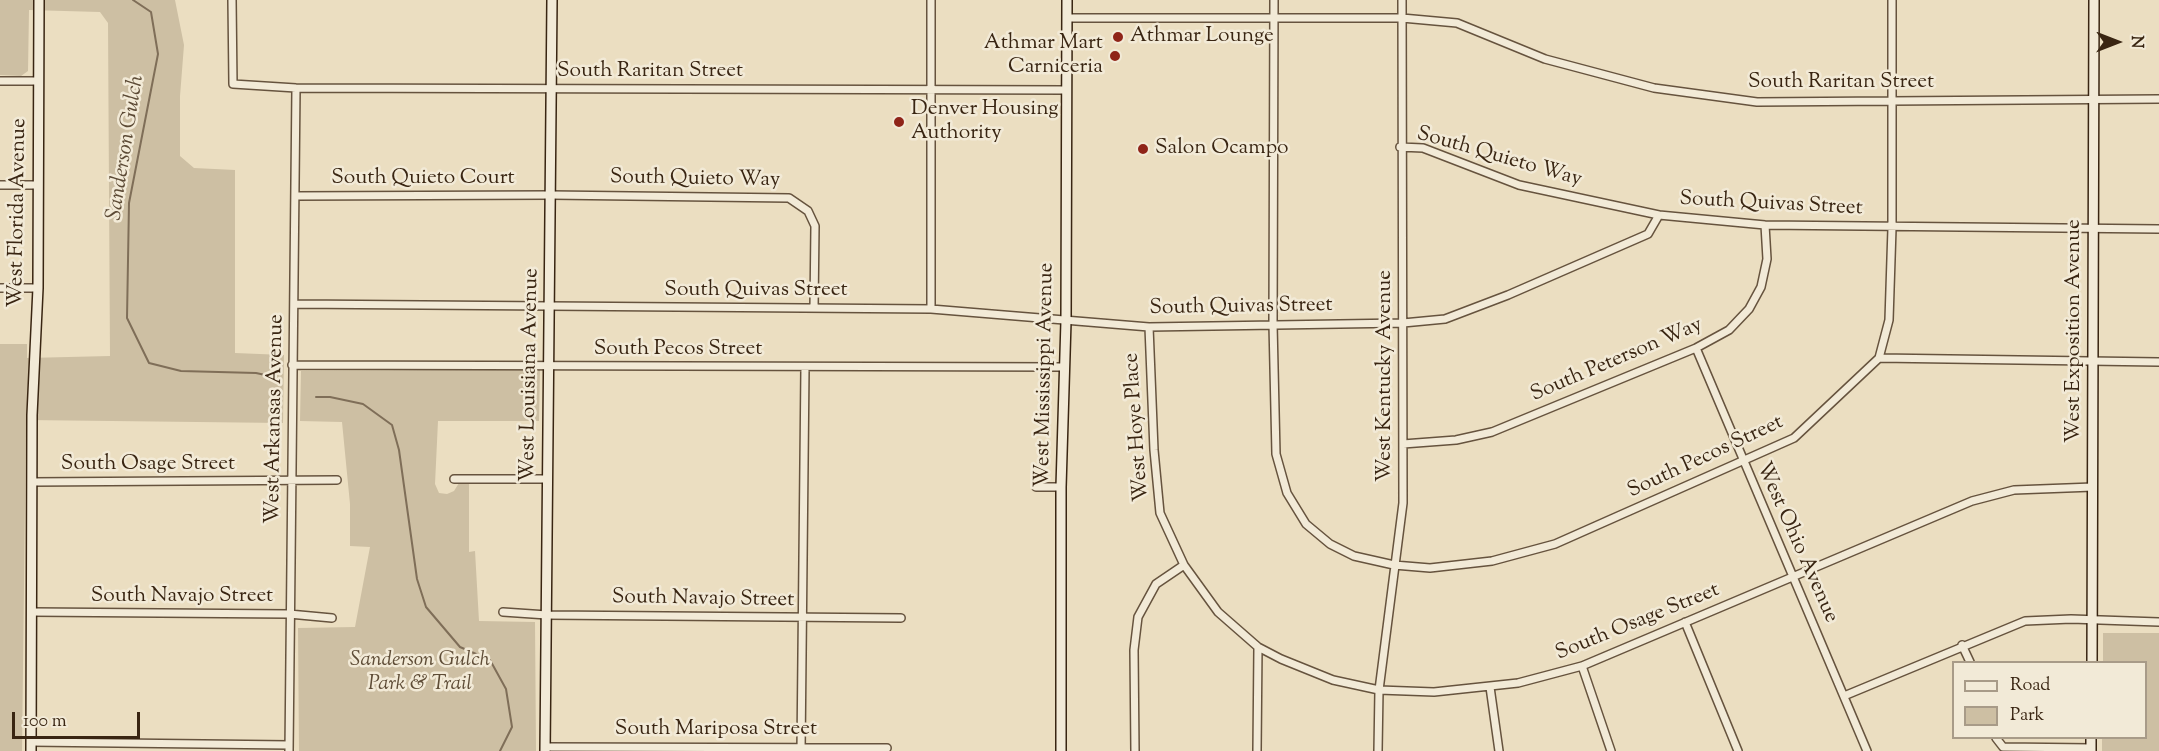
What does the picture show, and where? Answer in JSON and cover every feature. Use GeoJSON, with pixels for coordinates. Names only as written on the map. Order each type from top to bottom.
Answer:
{"type":"FeatureCollection","features":[{"type":"Feature","properties":{"kind":"street","name":"West Florida Avenue"},"geometry":{"type":"LineString","coordinates":[[31,747],[32,482],[38,288],[39,0]]}},
{"type":"Feature","properties":{"kind":"street","name":"South Raritan Street"},"geometry":{"type":"LineString","coordinates":[[232,0],[233,84],[296,88],[1067,90]]}},
{"type":"Feature","properties":{"kind":"street","name":"West Louisiana Avenue"},"geometry":{"type":"LineString","coordinates":[[545,749],[552,0]]}},
{"type":"Feature","properties":{"kind":"street"},"geometry":{"type":"LineString","coordinates":[[931,0],[931,309]]}},
{"type":"Feature","properties":{"kind":"street","name":"West Mississippi Avenue"},"geometry":{"type":"LineString","coordinates":[[1061,751],[1061,488],[1066,321],[1067,0]]}},
{"type":"Feature","properties":{"kind":"street","name":"South Pecos Street"},"geometry":{"type":"LineString","coordinates":[[1274,0],[1273,324],[1276,454],[1282,481],[1299,514],[1315,532],[1342,551],[1394,565],[1430,568],[1470,564],[1555,544],[1743,463],[1794,438],[1879,358]]}},
{"type":"Feature","properties":{"kind":"street","name":"West Kentucky Avenue"},"geometry":{"type":"LineString","coordinates":[[1378,751],[1379,690],[1402,503],[1400,147],[1402,0]]}},
{"type":"Feature","properties":{"kind":"street"},"geometry":{"type":"LineString","coordinates":[[1892,0],[1892,228],[1889,320],[1879,358],[2159,362]]}},
{"type":"Feature","properties":{"kind":"street","name":"West Exposition Avenue"},"geometry":{"type":"LineString","coordinates":[[2092,661],[2094,0]]}},
{"type":"Feature","properties":{"kind":"street","name":"South Raritan Street"},"geometry":{"type":"LineString","coordinates":[[1067,18],[1402,18],[1457,23],[1545,59],[1654,88],[1756,102],[1892,99],[2159,99]]}},
{"type":"Feature","properties":{"kind":"street"},"geometry":{"type":"LineString","coordinates":[[0,81],[38,81]]}},
{"type":"Feature","properties":{"kind":"street","name":"West Arkansas Avenue"},"geometry":{"type":"LineString","coordinates":[[289,748],[296,88]]}},
{"type":"Feature","properties":{"kind":"street","name":"South Quieto Way"},"geometry":{"type":"LineString","coordinates":[[1400,147],[1423,148],[1519,185],[1659,215]]}},
{"type":"Feature","properties":{"kind":"street"},"geometry":{"type":"LineString","coordinates":[[0,185],[38,185]]}},
{"type":"Feature","properties":{"kind":"street","name":"South Quieto Way"},"geometry":{"type":"LineString","coordinates":[[551,195],[789,198],[808,211],[815,226],[814,308]]}},
{"type":"Feature","properties":{"kind":"street","name":"South Quieto Court"},"geometry":{"type":"LineString","coordinates":[[295,196],[551,195]]}},
{"type":"Feature","properties":{"kind":"street","name":"South Quivas Street"},"geometry":{"type":"LineString","coordinates":[[295,304],[931,309],[1149,327],[1402,323],[1445,320],[1508,295],[1648,234],[1659,215],[1765,225],[2159,229]]}},
{"type":"Feature","properties":{"kind":"street","name":"South Peterson Way"},"geometry":{"type":"LineString","coordinates":[[1403,444],[1456,440],[1492,432],[1696,348],[1729,330],[1756,298],[1766,270],[1765,225]]}},
{"type":"Feature","properties":{"kind":"street"},"geometry":{"type":"LineString","coordinates":[[0,288],[38,288]]}},
{"type":"Feature","properties":{"kind":"street","name":"West Hoye Place"},"geometry":{"type":"LineString","coordinates":[[1149,327],[1154,450],[1160,513],[1184,565]]}},
{"type":"Feature","properties":{"kind":"street","name":"West Ohio Avenue"},"geometry":{"type":"LineString","coordinates":[[1696,348],[1867,751]]}},
{"type":"Feature","properties":{"kind":"street","name":"South Pecos Street"},"geometry":{"type":"LineString","coordinates":[[292,365],[1065,367]]}},
{"type":"Feature","properties":{"kind":"street"},"geometry":{"type":"LineString","coordinates":[[801,749],[805,367]]}},
{"type":"Feature","properties":{"kind":"street"},"geometry":{"type":"LineString","coordinates":[[454,479],[548,478]]}},
{"type":"Feature","properties":{"kind":"street","name":"South Osage Street"},"geometry":{"type":"LineString","coordinates":[[32,482],[337,480]]}},
{"type":"Feature","properties":{"kind":"street"},"geometry":{"type":"LineString","coordinates":[[1036,488],[1061,488]]}},
{"type":"Feature","properties":{"kind":"street","name":"South Osage Street"},"geometry":{"type":"LineString","coordinates":[[1184,565],[1218,612],[1258,647],[1318,675],[1379,690],[1434,692],[1490,687],[1541,678],[1582,666],[1982,498],[2014,490],[2092,488]]}},
{"type":"Feature","properties":{"kind":"street"},"geometry":{"type":"LineString","coordinates":[[1135,751],[1134,650],[1137,616],[1156,584],[1184,565]]}},
{"type":"Feature","properties":{"kind":"street","name":"South Navajo Street"},"geometry":{"type":"LineString","coordinates":[[32,612],[289,614],[332,618]]}},
{"type":"Feature","properties":{"kind":"street","name":"South Navajo Street"},"geometry":{"type":"LineString","coordinates":[[504,612],[547,615],[901,618]]}},
{"type":"Feature","properties":{"kind":"street"},"geometry":{"type":"LineString","coordinates":[[1844,696],[1962,645],[2025,621],[2159,622]]}},
{"type":"Feature","properties":{"kind":"street"},"geometry":{"type":"LineString","coordinates":[[1684,622],[1738,751]]}},
{"type":"Feature","properties":{"kind":"street"},"geometry":{"type":"LineString","coordinates":[[1962,645],[1969,661]]}},
{"type":"Feature","properties":{"kind":"street"},"geometry":{"type":"LineString","coordinates":[[1257,751],[1258,647]]}},
{"type":"Feature","properties":{"kind":"street"},"geometry":{"type":"LineString","coordinates":[[1582,666],[1611,751]]}},
{"type":"Feature","properties":{"kind":"street"},"geometry":{"type":"LineString","coordinates":[[1490,687],[1499,751]]}},
{"type":"Feature","properties":{"kind":"street"},"geometry":{"type":"LineString","coordinates":[[1997,739],[2003,747],[2091,750]]}},
{"type":"Feature","properties":{"kind":"street"},"geometry":{"type":"LineString","coordinates":[[31,747],[289,748]]}},
{"type":"Feature","properties":{"kind":"street","name":"South Mariposa Street"},"geometry":{"type":"LineString","coordinates":[[545,749],[887,748]]}},
{"type":"Feature","properties":{"kind":"green space"},"geometry":{"type":"Polygon","coordinates":[[[0,0],[175,0],[184,45],[180,96],[180,156],[194,168],[235,170],[235,353],[284,355],[283,423],[26,420],[22,751],[0,751],[0,344],[27,344],[27,358],[110,356],[108,23],[100,12],[29,10],[28,71],[21,76],[0,75],[0,0]]]}},
{"type":"Feature","properties":{"kind":"green space","name":"Sanderson Gulch Park & Trail"},"geometry":{"type":"Polygon","coordinates":[[[540,369],[539,421],[438,421],[435,484],[439,493],[447,494],[454,491],[459,483],[469,483],[469,552],[475,551],[479,621],[535,622],[536,751],[299,751],[298,628],[355,627],[370,547],[350,546],[350,504],[342,422],[300,421],[301,371],[540,369]]]}},
{"type":"Feature","properties":{"kind":"green space"},"geometry":{"type":"Polygon","coordinates":[[[2103,633],[2159,633],[2159,751],[2102,751],[2102,739],[2147,739],[2147,661],[2103,661],[2103,633]]]}},
{"type":"Feature","properties":{"kind":"waterway","name":"Sanderson Gulch"},"geometry":{"type":"LineString","coordinates":[[133,0],[151,12],[158,54],[129,203],[127,318],[149,363],[181,371],[256,373],[270,376]]}},
{"type":"Feature","properties":{"kind":"waterway","name":"Sanderson Gulch"},"geometry":{"type":"LineString","coordinates":[[316,397],[330,397],[363,404],[392,425],[399,450],[417,579],[426,607],[460,647],[490,660],[506,689],[512,727],[500,751]]}},
{"type":"Feature","properties":{"kind":"place","name":"Athmar Lounge"},"geometry":{"type":"Point","coordinates":[1118,37]}},
{"type":"Feature","properties":{"kind":"place","name":"Athmar Mart Carniceria"},"geometry":{"type":"Point","coordinates":[1115,56]}},
{"type":"Feature","properties":{"kind":"place","name":"Denver Housing Authority"},"geometry":{"type":"Point","coordinates":[899,122]}},
{"type":"Feature","properties":{"kind":"place","name":"Salon Ocampo"},"geometry":{"type":"Point","coordinates":[1143,149]}}]}
